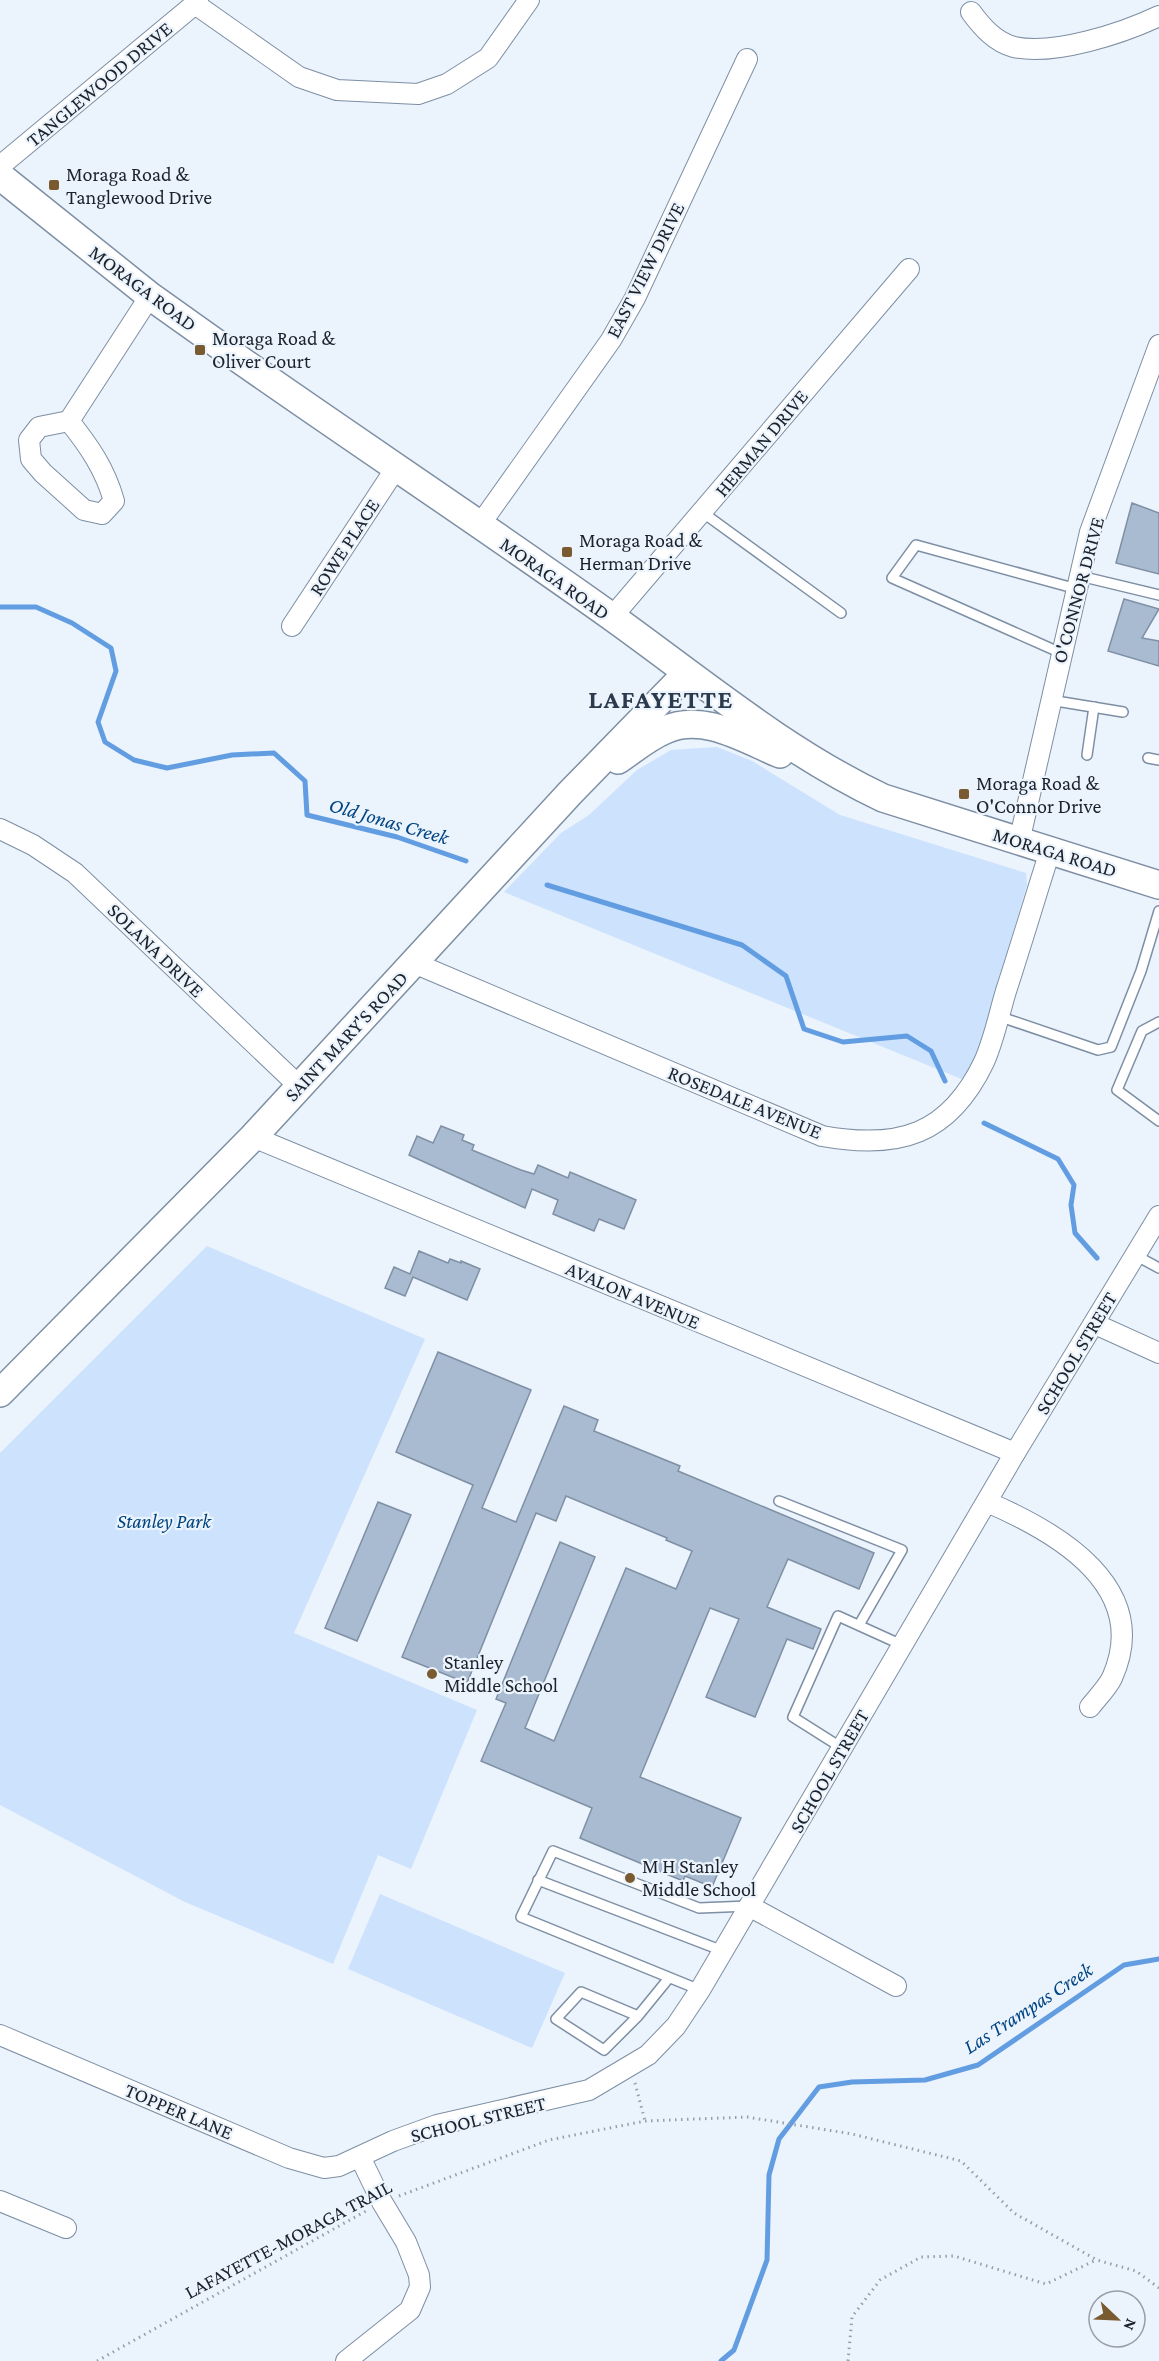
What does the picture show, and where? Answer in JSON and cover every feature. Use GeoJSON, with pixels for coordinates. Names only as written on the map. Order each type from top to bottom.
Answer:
{"type":"FeatureCollection","features":[{"type":"Feature","properties":{"kind":"main road","name":"MORAGA ROAD"},"geometry":{"type":"LineString","coordinates":[[0,176],[150,296],[612,617],[686,674],[845,780],[883,798],[1159,885]]}},
{"type":"Feature","properties":{"kind":"main road","name":"SAINT MARY'S ROAD"},"geometry":{"type":"LineString","coordinates":[[0,1393],[300,1087],[570,793],[686,674]]}},
{"type":"Feature","properties":{"kind":"main road"},"geometry":{"type":"LineString","coordinates":[[570,793],[666,729],[694,724],[734,734],[845,780]]}},
{"type":"Feature","properties":{"kind":"street"},"geometry":{"type":"LineString","coordinates":[[196,1],[299,77],[337,90],[418,94],[447,84],[488,58],[529,0]]}},
{"type":"Feature","properties":{"kind":"street","name":"TANGLEWOOD DRIVE"},"geometry":{"type":"LineString","coordinates":[[0,166],[196,1]]}},
{"type":"Feature","properties":{"kind":"street"},"geometry":{"type":"LineString","coordinates":[[971,12],[987,33],[1013,46],[1048,48],[1123,33],[1159,16]]}},
{"type":"Feature","properties":{"kind":"street","name":"EAST VIEW DRIVE"},"geometry":{"type":"LineString","coordinates":[[479,526],[611,340],[635,298],[747,59]]}},
{"type":"Feature","properties":{"kind":"street","name":"HERMAN DRIVE"},"geometry":{"type":"LineString","coordinates":[[612,617],[909,269]]}},
{"type":"Feature","properties":{"kind":"street"},"geometry":{"type":"LineString","coordinates":[[69,421],[91,449],[108,478],[114,501],[102,514],[84,510],[31,459],[29,440],[39,427],[69,421],[150,296]]}},
{"type":"Feature","properties":{"kind":"street","name":"O'CONNOR DRIVE"},"geometry":{"type":"LineString","coordinates":[[1020,842],[1050,700],[1090,532],[1159,345]]}},
{"type":"Feature","properties":{"kind":"street","name":"ROWE PLACE"},"geometry":{"type":"LineString","coordinates":[[292,626],[396,468]]}},
{"type":"Feature","properties":{"kind":"street","name":"SOLANA DRIVE"},"geometry":{"type":"LineString","coordinates":[[0,829],[33,845],[75,873],[300,1087]]}},
{"type":"Feature","properties":{"kind":"street","name":"ROSEDALE AVENUE"},"geometry":{"type":"LineString","coordinates":[[414,963],[822,1136],[855,1142],[887,1140],[919,1132],[944,1119],[965,1097],[985,1060],[1050,851]]}},
{"type":"Feature","properties":{"kind":"street","name":"AVALON AVENUE"},"geometry":{"type":"LineString","coordinates":[[252,1137],[1014,1453]]}},
{"type":"Feature","properties":{"kind":"street","name":"SCHOOL STREET"},"geometry":{"type":"LineString","coordinates":[[360,2157],[393,2141],[437,2126],[589,2090],[631,2067],[663,2042],[700,1990],[1014,1453],[1159,1216]]}},
{"type":"Feature","properties":{"kind":"street"},"geometry":{"type":"LineString","coordinates":[[1095,1324],[1159,1353]]}},
{"type":"Feature","properties":{"kind":"street"},"geometry":{"type":"LineString","coordinates":[[987,1502],[1016,1514],[1070,1547],[1089,1563],[1118,1602],[1122,1625],[1121,1653],[1111,1680],[1090,1707]]}},
{"type":"Feature","properties":{"kind":"street"},"geometry":{"type":"LineString","coordinates":[[749,1906],[896,1986]]}},
{"type":"Feature","properties":{"kind":"street","name":"TOPPER LANE"},"geometry":{"type":"LineString","coordinates":[[0,2036],[288,2157],[324,2168],[339,2166],[360,2157]]}},
{"type":"Feature","properties":{"kind":"street"},"geometry":{"type":"LineString","coordinates":[[346,2361],[410,2310],[420,2287],[419,2275],[406,2242],[382,2202],[360,2157]]}},
{"type":"Feature","properties":{"kind":"street"},"geometry":{"type":"LineString","coordinates":[[0,2201],[66,2228]]}},
{"type":"Feature","properties":{"kind":"lane"},"geometry":{"type":"LineString","coordinates":[[702,512],[841,613]]}},
{"type":"Feature","properties":{"kind":"lane"},"geometry":{"type":"LineString","coordinates":[[1061,653],[892,578],[916,545],[1078,582],[1159,595]]}},
{"type":"Feature","properties":{"kind":"lane"},"geometry":{"type":"LineString","coordinates":[[1050,700],[1123,712]]}},
{"type":"Feature","properties":{"kind":"lane"},"geometry":{"type":"LineString","coordinates":[[1087,755],[1094,707]]}},
{"type":"Feature","properties":{"kind":"lane"},"geometry":{"type":"LineString","coordinates":[[1148,758],[1159,760]]}},
{"type":"Feature","properties":{"kind":"lane"},"geometry":{"type":"LineString","coordinates":[[998,1016],[1098,1050],[1111,1047],[1141,971],[1159,911]]}},
{"type":"Feature","properties":{"kind":"lane"},"geometry":{"type":"LineString","coordinates":[[1159,1022],[1142,1031],[1117,1090],[1159,1120]]}},
{"type":"Feature","properties":{"kind":"lane"},"geometry":{"type":"LineString","coordinates":[[1136,1255],[1159,1268]]}},
{"type":"Feature","properties":{"kind":"lane"},"geometry":{"type":"LineString","coordinates":[[779,1501],[902,1550],[859,1625]]}},
{"type":"Feature","properties":{"kind":"lane"},"geometry":{"type":"LineString","coordinates":[[842,1748],[793,1717],[838,1616],[902,1645]]}},
{"type":"Feature","properties":{"kind":"lane"},"geometry":{"type":"LineString","coordinates":[[700,1990],[521,1917],[553,1851],[699,1908],[749,1906]]}},
{"type":"Feature","properties":{"kind":"lane"},"geometry":{"type":"LineString","coordinates":[[538,1880],[723,1951]]}},
{"type":"Feature","properties":{"kind":"lane"},"geometry":{"type":"LineString","coordinates":[[638,2016],[581,1992],[556,2019],[604,2050],[638,2016],[669,1977]]}},
{"type":"Feature","properties":{"kind":"path"},"geometry":{"type":"LineString","coordinates":[[631,2067],[645,2121]]}},
{"type":"Feature","properties":{"kind":"path","name":"LAFAYETTE-MORAGA TRAIL"},"geometry":{"type":"LineString","coordinates":[[97,2361],[382,2202],[549,2140],[645,2121],[747,2117],[852,2134],[961,2161],[1014,2213],[1097,2260]]}},
{"type":"Feature","properties":{"kind":"path"},"geometry":{"type":"LineString","coordinates":[[848,2361],[852,2317],[880,2280],[921,2257],[954,2256],[1046,2284],[1097,2260],[1136,2271],[1159,2288]]}},
{"type":"Feature","properties":{"kind":"green space"},"geometry":{"type":"Polygon","coordinates":[[[717,747],[752,761],[840,815],[1026,873],[1027,885],[979,1047],[964,1080],[504,892],[561,833],[589,815],[637,770],[671,750],[717,747]]]}},
{"type":"Feature","properties":{"kind":"green space","name":"Stanley Park"},"geometry":{"type":"Polygon","coordinates":[[[207,1246],[425,1339],[294,1633],[477,1710],[411,1869],[378,1855],[333,1964],[185,1902],[0,1805],[0,1453],[207,1246]]]}},
{"type":"Feature","properties":{"kind":"green space"},"geometry":{"type":"Polygon","coordinates":[[[380,1894],[565,1973],[532,2048],[348,1969],[380,1894]]]}},
{"type":"Feature","properties":{"kind":"building"},"geometry":{"type":"Polygon","coordinates":[[[1132,503],[1159,513],[1159,574],[1116,563],[1132,503]]]}},
{"type":"Feature","properties":{"kind":"building"},"geometry":{"type":"Polygon","coordinates":[[[1124,599],[1159,609],[1142,638],[1159,641],[1159,666],[1108,651],[1124,599]]]}},
{"type":"Feature","properties":{"kind":"building"},"geometry":{"type":"Polygon","coordinates":[[[441,1126],[464,1135],[462,1140],[474,1145],[472,1150],[521,1170],[534,1174],[538,1165],[568,1178],[570,1172],[636,1200],[624,1229],[599,1219],[594,1231],[553,1214],[558,1200],[532,1189],[525,1208],[409,1155],[417,1136],[433,1143],[441,1126]]]}},
{"type":"Feature","properties":{"kind":"building"},"geometry":{"type":"Polygon","coordinates":[[[419,1251],[448,1263],[450,1259],[461,1263],[461,1261],[480,1269],[467,1300],[413,1277],[405,1296],[385,1288],[394,1267],[410,1274],[419,1251]]]}},
{"type":"Feature","properties":{"kind":"building"},"geometry":{"type":"Polygon","coordinates":[[[438,1352],[531,1390],[482,1508],[516,1522],[564,1406],[598,1420],[594,1431],[680,1466],[678,1471],[874,1553],[859,1589],[788,1559],[767,1607],[821,1629],[813,1649],[787,1639],[755,1717],[706,1697],[739,1619],[710,1608],[640,1777],[741,1818],[712,1887],[685,1876],[683,1881],[580,1838],[592,1808],[481,1761],[506,1703],[496,1699],[560,1542],[595,1557],[525,1728],[554,1741],[626,1568],[676,1589],[692,1551],[666,1540],[667,1538],[566,1496],[556,1521],[536,1513],[467,1683],[402,1657],[473,1485],[396,1452],[438,1352]]]}},
{"type":"Feature","properties":{"kind":"building"},"geometry":{"type":"Polygon","coordinates":[[[378,1502],[411,1515],[357,1641],[325,1628],[378,1502]]]}},
{"type":"Feature","properties":{"kind":"waterway","name":"Old Jonas Creek"},"geometry":{"type":"LineString","coordinates":[[0,607],[36,607],[72,623],[111,648],[116,671],[98,722],[105,742],[134,760],[167,768],[232,755],[274,753],[305,781],[307,815],[397,837],[466,861]]}},
{"type":"Feature","properties":{"kind":"waterway","name":"Old Jonas Creek"},"geometry":{"type":"LineString","coordinates":[[547,885],[742,945],[786,976],[804,1029],[843,1042],[907,1036],[931,1051],[945,1081]]}},
{"type":"Feature","properties":{"kind":"waterway","name":"Old Jonas Creek"},"geometry":{"type":"LineString","coordinates":[[984,1123],[1058,1159],[1074,1185],[1071,1205],[1075,1233],[1097,1258]]}},
{"type":"Feature","properties":{"kind":"waterway","name":"Las Trampas Creek"},"geometry":{"type":"LineString","coordinates":[[721,2361],[734,2350],[767,2260],[769,2175],[779,2139],[819,2087],[852,2082],[925,2080],[978,2065],[1124,1965],[1159,1959]]}},
{"type":"Feature","properties":{"kind":"place","name":"Moraga Road & Tanglewood Drive"},"geometry":{"type":"Point","coordinates":[54,185]}},
{"type":"Feature","properties":{"kind":"place","name":"Moraga Road & Oliver Court"},"geometry":{"type":"Point","coordinates":[200,350]}},
{"type":"Feature","properties":{"kind":"place","name":"Moraga Road & Herman Drive"},"geometry":{"type":"Point","coordinates":[567,552]}},
{"type":"Feature","properties":{"kind":"place","name":"Moraga Road & O'Connor Drive"},"geometry":{"type":"Point","coordinates":[964,794]}},
{"type":"Feature","properties":{"kind":"place","name":"Stanley Middle School"},"geometry":{"type":"Point","coordinates":[432,1674]}},
{"type":"Feature","properties":{"kind":"place","name":"M H Stanley Middle School"},"geometry":{"type":"Point","coordinates":[630,1878]}},
{"type":"Feature","properties":{"kind":"district","name":"LAFAYETTE"},"geometry":{"type":"Point","coordinates":[661,699]}}]}
